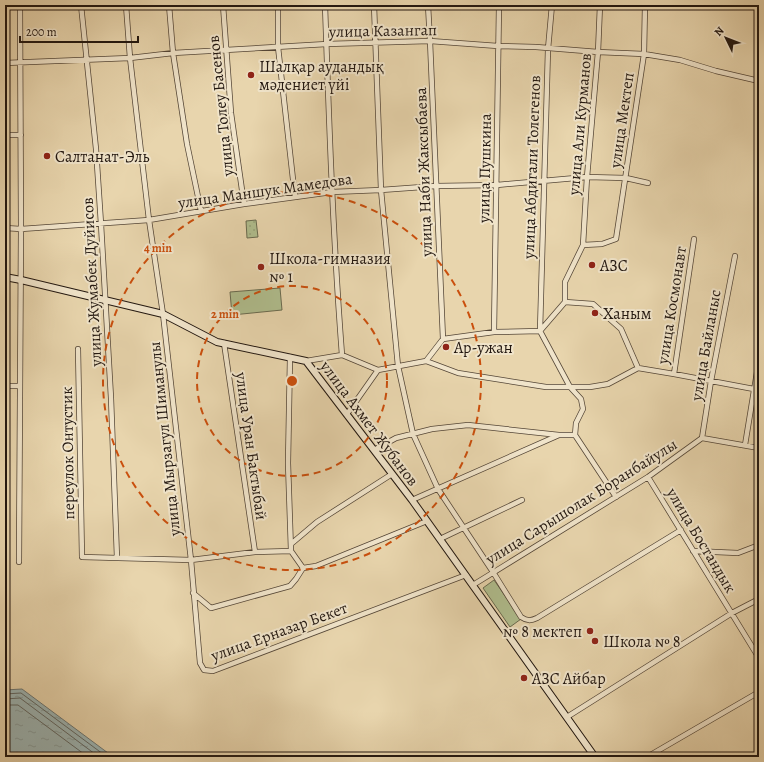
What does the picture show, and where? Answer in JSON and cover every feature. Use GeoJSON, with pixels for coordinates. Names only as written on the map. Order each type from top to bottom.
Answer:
{"type":"FeatureCollection","features":[{"type":"Feature","properties":{"kind":"main road","name":"улица Ахмет Жубанов"},"geometry":{"type":"LineString","coordinates":[[5,277],[163,314],[217,342],[306,361],[412,500],[595,757]]}},
{"type":"Feature","properties":{"kind":"street"},"geometry":{"type":"LineString","coordinates":[[19,562],[21,229],[20,5]]}},
{"type":"Feature","properties":{"kind":"street","name":"улица Жумабек Дуйисов"},"geometry":{"type":"LineString","coordinates":[[81,5],[96,149],[101,224],[111,398],[117,558]]}},
{"type":"Feature","properties":{"kind":"street","name":"улица Мырзагул Шиманулы"},"geometry":{"type":"LineString","coordinates":[[126,5],[130,58],[149,220],[163,314],[191,560]]}},
{"type":"Feature","properties":{"kind":"street"},"geometry":{"type":"LineString","coordinates":[[169,5],[173,54],[187,144],[201,211]]}},
{"type":"Feature","properties":{"kind":"street","name":"улица Толеу Басенов"},"geometry":{"type":"LineString","coordinates":[[223,5],[231,112],[244,204]]}},
{"type":"Feature","properties":{"kind":"street"},"geometry":{"type":"LineString","coordinates":[[278,5],[278,47],[295,197]]}},
{"type":"Feature","properties":{"kind":"street"},"geometry":{"type":"LineString","coordinates":[[325,5],[332,192],[342,355]]}},
{"type":"Feature","properties":{"kind":"street"},"geometry":{"type":"LineString","coordinates":[[374,5],[381,190],[398,366],[413,434],[438,489],[494,572],[522,617],[529,620],[533,620],[681,530]]}},
{"type":"Feature","properties":{"kind":"street","name":"улица Наби Жаксыбаева"},"geometry":{"type":"LineString","coordinates":[[428,5],[442,339]]}},
{"type":"Feature","properties":{"kind":"street","name":"улица Пушкина"},"geometry":{"type":"LineString","coordinates":[[494,332],[499,5]]}},
{"type":"Feature","properties":{"kind":"street","name":"улица Абдигали Толегенов"},"geometry":{"type":"LineString","coordinates":[[540,330],[548,49],[552,5]]}},
{"type":"Feature","properties":{"kind":"street","name":"улица Али Курманов"},"geometry":{"type":"LineString","coordinates":[[583,245],[587,177],[598,52],[600,5]]}},
{"type":"Feature","properties":{"kind":"street","name":"улица Мектеп"},"geometry":{"type":"LineString","coordinates":[[583,245],[602,244],[616,239],[644,54],[645,5]]}},
{"type":"Feature","properties":{"kind":"street","name":"улица Казангап"},"geometry":{"type":"LineString","coordinates":[[5,63],[130,58],[326,44],[430,41],[644,54],[680,60],[716,71],[759,81]]}},
{"type":"Feature","properties":{"kind":"street"},"geometry":{"type":"LineString","coordinates":[[5,135],[21,135]]}},
{"type":"Feature","properties":{"kind":"street","name":"улица Маншук Мамедова"},"geometry":{"type":"LineString","coordinates":[[5,228],[21,229],[149,220],[244,204],[332,192],[436,186],[497,185],[587,177],[626,178],[648,183]]}},
{"type":"Feature","properties":{"kind":"street","name":"улица Космонавт"},"geometry":{"type":"LineString","coordinates":[[674,374],[694,239]]}},
{"type":"Feature","properties":{"kind":"street"},"geometry":{"type":"LineString","coordinates":[[426,361],[442,339],[494,332],[540,330],[566,302],[565,282],[583,245]]}},
{"type":"Feature","properties":{"kind":"street","name":"улица Байланыс"},"geometry":{"type":"LineString","coordinates":[[702,438],[711,381],[735,256]]}},
{"type":"Feature","properties":{"kind":"street"},"geometry":{"type":"LineString","coordinates":[[566,302],[593,304],[621,329],[638,368]]}},
{"type":"Feature","properties":{"kind":"street"},"geometry":{"type":"LineString","coordinates":[[540,330],[570,387],[581,399],[582,408],[576,423],[575,435],[616,497]]}},
{"type":"Feature","properties":{"kind":"street","name":"улица Уран Бактыбай"},"geometry":{"type":"LineString","coordinates":[[224,343],[255,552]]}},
{"type":"Feature","properties":{"kind":"street","name":"переулок Онтустик"},"geometry":{"type":"LineString","coordinates":[[78,349],[82,557],[117,558]]}},
{"type":"Feature","properties":{"kind":"street"},"geometry":{"type":"LineString","coordinates":[[306,361],[342,355],[378,370],[426,361],[458,373],[546,387],[590,387],[608,384],[638,368],[757,390]]}},
{"type":"Feature","properties":{"kind":"street"},"geometry":{"type":"LineString","coordinates":[[290,357],[288,463],[291,551],[303,568]]}},
{"type":"Feature","properties":{"kind":"street"},"geometry":{"type":"LineString","coordinates":[[745,445],[757,390],[759,360]]}},
{"type":"Feature","properties":{"kind":"street"},"geometry":{"type":"LineString","coordinates":[[347,414],[378,370]]}},
{"type":"Feature","properties":{"kind":"street"},"geometry":{"type":"LineString","coordinates":[[5,386],[20,386]]}},
{"type":"Feature","properties":{"kind":"street"},"geometry":{"type":"LineString","coordinates":[[374,450],[396,438],[432,429],[468,425],[559,435],[575,435]]}},
{"type":"Feature","properties":{"kind":"street"},"geometry":{"type":"LineString","coordinates":[[412,500],[559,435]]}},
{"type":"Feature","properties":{"kind":"street"},"geometry":{"type":"LineString","coordinates":[[702,438],[759,448]]}},
{"type":"Feature","properties":{"kind":"street","name":"улица Сарышолак Боранбайулы"},"geometry":{"type":"LineString","coordinates":[[473,585],[648,477],[702,438]]}},
{"type":"Feature","properties":{"kind":"street"},"geometry":{"type":"LineString","coordinates":[[291,544],[317,522],[392,474]]}},
{"type":"Feature","properties":{"kind":"street","name":"улица Бостандык"},"geometry":{"type":"LineString","coordinates":[[648,477],[759,658]]}},
{"type":"Feature","properties":{"kind":"street"},"geometry":{"type":"LineString","coordinates":[[440,539],[522,500]]}},
{"type":"Feature","properties":{"kind":"street"},"geometry":{"type":"LineString","coordinates":[[303,568],[316,566],[427,521]]}},
{"type":"Feature","properties":{"kind":"street"},"geometry":{"type":"LineString","coordinates":[[693,551],[738,553],[759,545]]}},
{"type":"Feature","properties":{"kind":"street"},"geometry":{"type":"LineString","coordinates":[[117,558],[191,560],[255,552],[291,551]]}},
{"type":"Feature","properties":{"kind":"street","name":"улица Ерназар Бекет"},"geometry":{"type":"LineString","coordinates":[[191,560],[200,663],[204,670],[213,671],[466,575]]}},
{"type":"Feature","properties":{"kind":"street"},"geometry":{"type":"LineString","coordinates":[[193,593],[211,608],[290,586],[296,580],[303,568]]}},
{"type":"Feature","properties":{"kind":"street"},"geometry":{"type":"LineString","coordinates":[[567,717],[732,613],[759,599]]}},
{"type":"Feature","properties":{"kind":"street"},"geometry":{"type":"LineString","coordinates":[[647,757],[759,692]]}},
{"type":"Feature","properties":{"kind":"green space"},"geometry":{"type":"Polygon","coordinates":[[[256,220],[258,237],[247,238],[246,221],[256,220]]]}},
{"type":"Feature","properties":{"kind":"green space"},"geometry":{"type":"Polygon","coordinates":[[[280,288],[282,310],[232,315],[230,292],[280,288]]]}},
{"type":"Feature","properties":{"kind":"green space"},"geometry":{"type":"Polygon","coordinates":[[[494,580],[521,619],[510,627],[483,588],[494,580]]]}},
{"type":"Feature","properties":{"kind":"water"},"geometry":{"type":"Polygon","coordinates":[[[22,689],[112,757],[5,757],[5,690],[22,689]]]}},
{"type":"Feature","properties":{"kind":"place","name":"Шалқар аудандық мәдениет үйі"},"geometry":{"type":"Point","coordinates":[251,75]}},
{"type":"Feature","properties":{"kind":"place","name":"Салтанат-Эль"},"geometry":{"type":"Point","coordinates":[47,156]}},
{"type":"Feature","properties":{"kind":"place","name":"АЗС"},"geometry":{"type":"Point","coordinates":[592,265]}},
{"type":"Feature","properties":{"kind":"place","name":"Школа-гимназия № 1"},"geometry":{"type":"Point","coordinates":[261,267]}},
{"type":"Feature","properties":{"kind":"place","name":"Ханым"},"geometry":{"type":"Point","coordinates":[595,313]}},
{"type":"Feature","properties":{"kind":"place","name":"Ар-ужан"},"geometry":{"type":"Point","coordinates":[446,347]}},
{"type":"Feature","properties":{"kind":"place","name":"№ 8 мектеп"},"geometry":{"type":"Point","coordinates":[590,631]}},
{"type":"Feature","properties":{"kind":"place","name":"Школа № 8"},"geometry":{"type":"Point","coordinates":[595,641]}},
{"type":"Feature","properties":{"kind":"place","name":"АЗС Айбар"},"geometry":{"type":"Point","coordinates":[524,678]}}]}
